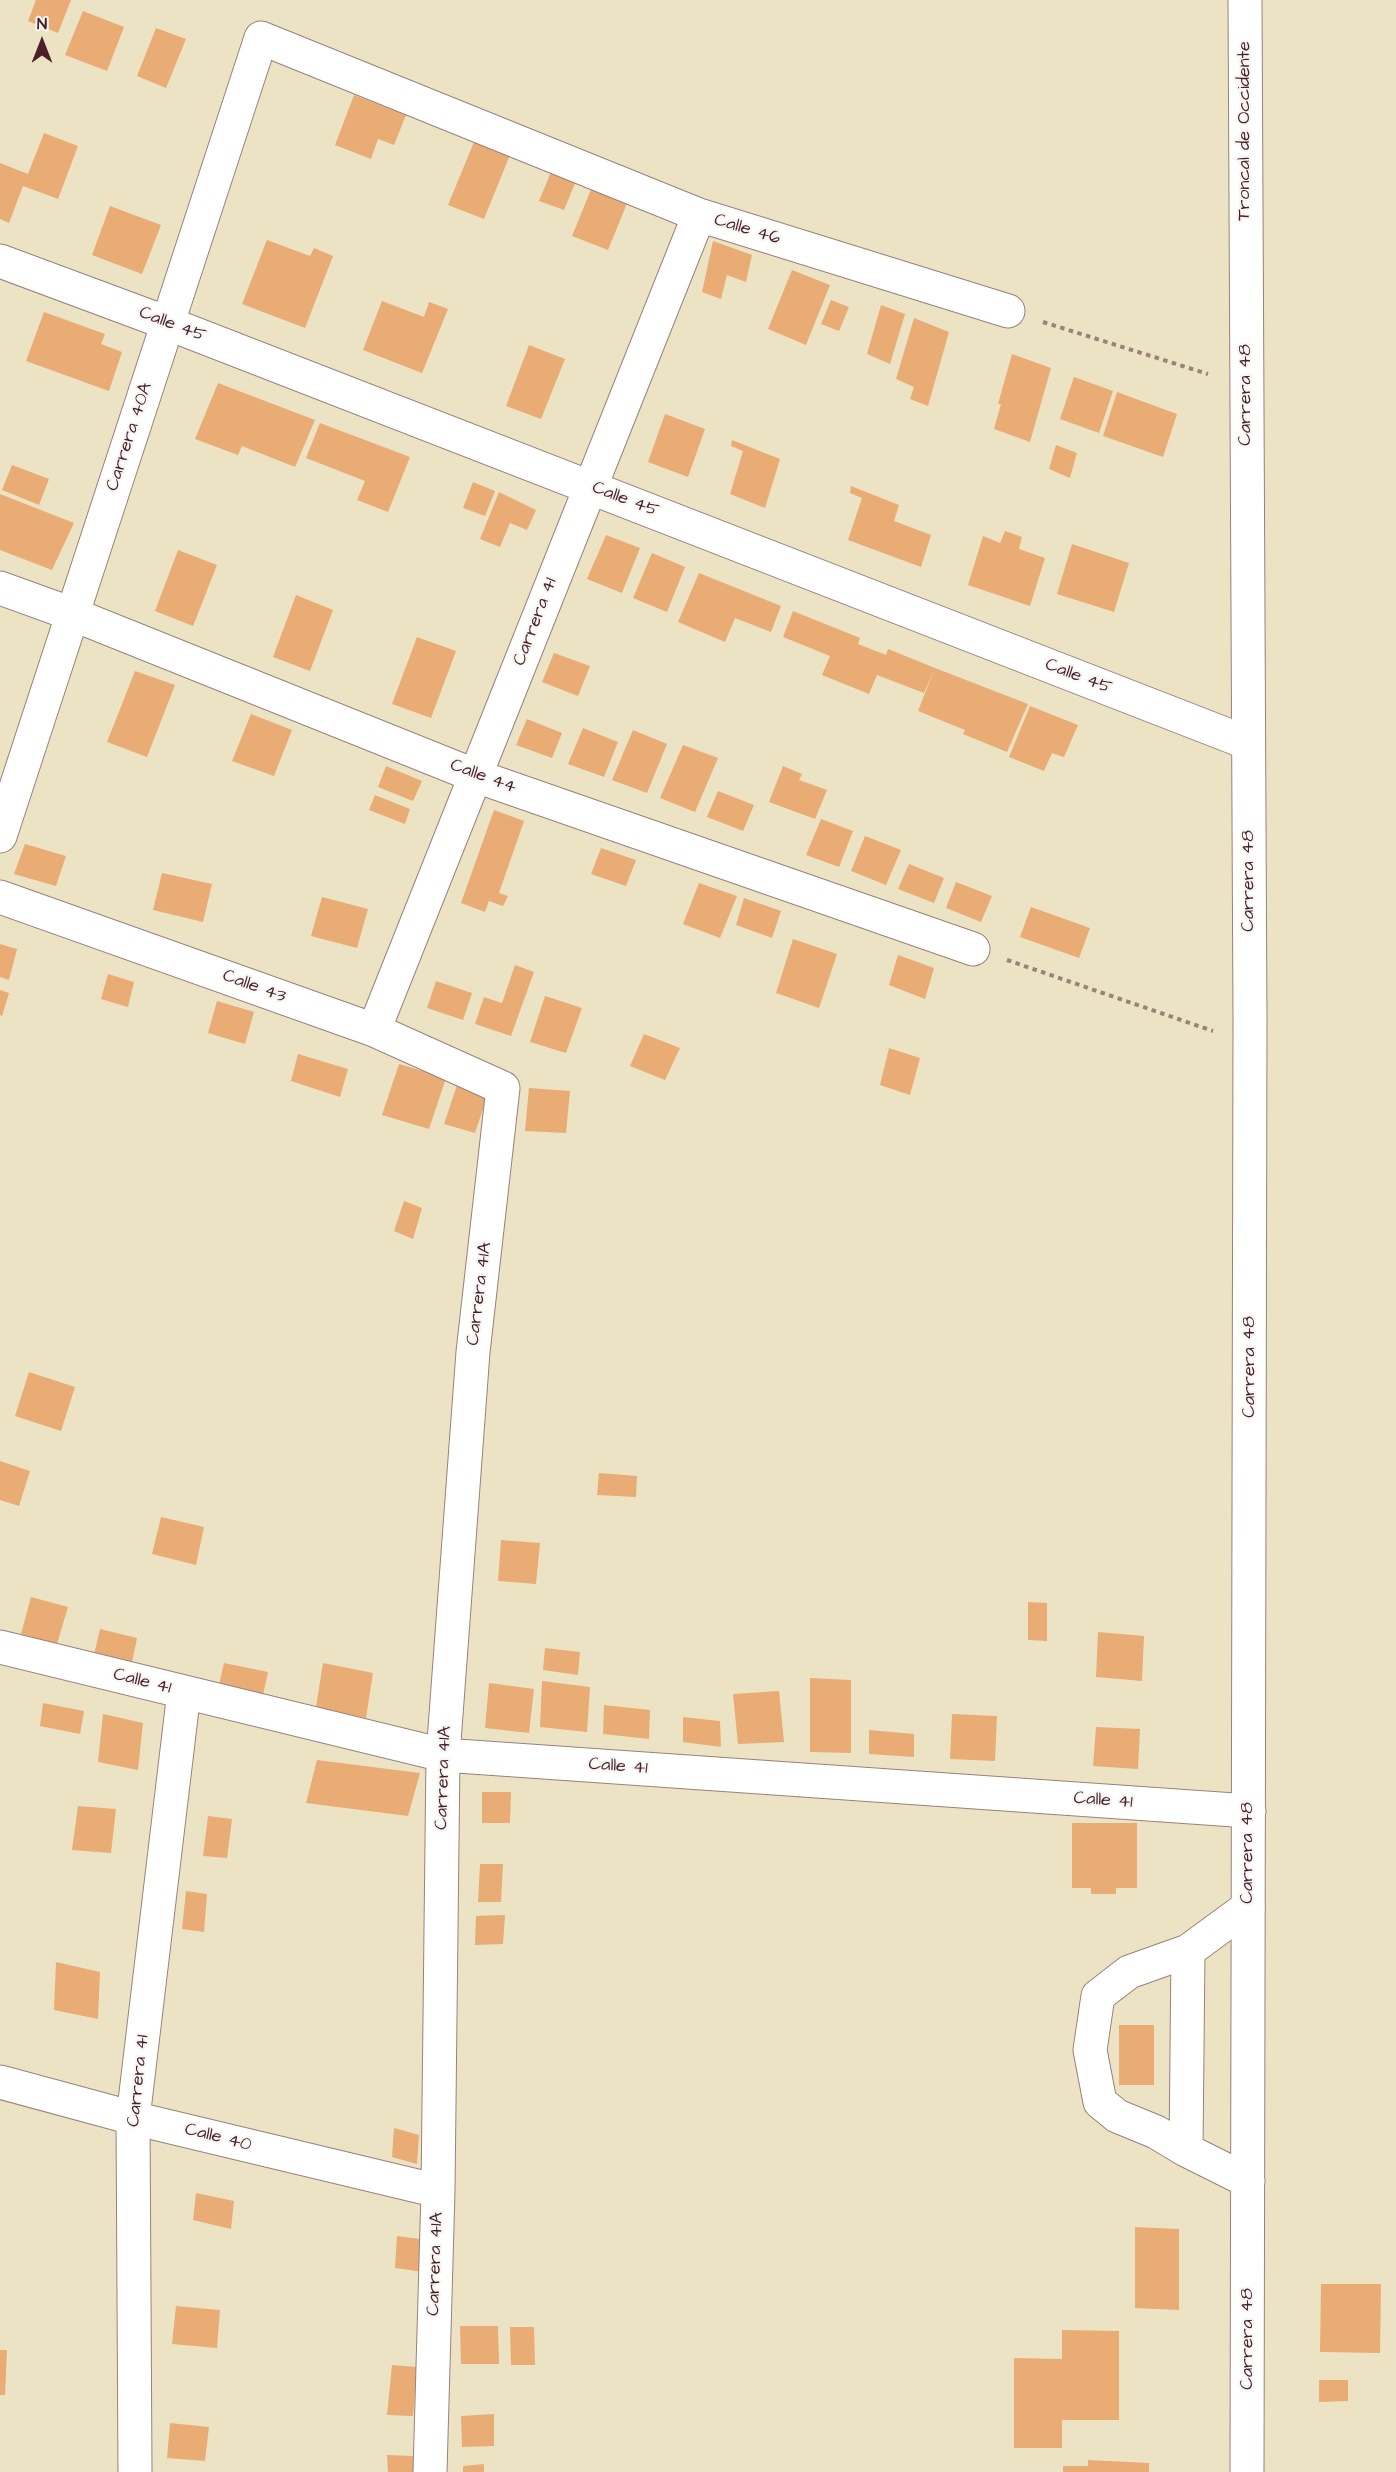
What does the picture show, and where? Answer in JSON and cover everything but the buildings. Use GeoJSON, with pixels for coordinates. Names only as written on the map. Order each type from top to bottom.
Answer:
{"type":"FeatureCollection","features":[{"type":"Feature","properties":{"kind":"main road","name":"Troncal de Occidente"},"geometry":{"type":"LineString","coordinates":[[1245,0],[1245,261]]}},
{"type":"Feature","properties":{"kind":"main road","name":"Calle 46"},"geometry":{"type":"LineString","coordinates":[[261,38],[699,215],[1008,311]]}},
{"type":"Feature","properties":{"kind":"main road","name":"Carrera 40A"},"geometry":{"type":"LineString","coordinates":[[0,836],[261,38]]}},
{"type":"Feature","properties":{"kind":"main road","name":"Carrera 41"},"geometry":{"type":"LineString","coordinates":[[374,1030],[699,215]]}},
{"type":"Feature","properties":{"kind":"main road","name":"Calle 45"},"geometry":{"type":"LineString","coordinates":[[0,261],[167,323],[1248,743]]}},
{"type":"Feature","properties":{"kind":"main road","name":"Carrera 48"},"geometry":{"type":"LineString","coordinates":[[1245,261],[1250,1044],[1247,2472]]}},
{"type":"Feature","properties":{"kind":"main road","name":"Calle 44"},"geometry":{"type":"LineString","coordinates":[[0,588],[72,614],[476,776],[973,948]]}},
{"type":"Feature","properties":{"kind":"main road","name":"Calle 43"},"geometry":{"type":"LineString","coordinates":[[0,897],[374,1030],[504,1088]]}},
{"type":"Feature","properties":{"kind":"main road","name":"Carrera 41A"},"geometry":{"type":"LineString","coordinates":[[430,2472],[438,2191],[443,1755],[473,1352],[504,1088]]}},
{"type":"Feature","properties":{"kind":"main road","name":"Calle 41"},"geometry":{"type":"LineString","coordinates":[[0,1647],[443,1755],[1249,1812]]}},
{"type":"Feature","properties":{"kind":"main road","name":"Carrera 41"},"geometry":{"type":"LineString","coordinates":[[135,2472],[133,2118],[184,1692]]}},
{"type":"Feature","properties":{"kind":"main road"},"geometry":{"type":"LineString","coordinates":[[1248,1907],[1188,1951],[1129,1972],[1098,1996],[1090,2050],[1100,2102],[1117,2116],[1156,2132],[1248,2181]]}},
{"type":"Feature","properties":{"kind":"main road"},"geometry":{"type":"LineString","coordinates":[[1186,2150],[1188,1951]]}},
{"type":"Feature","properties":{"kind":"main road","name":"Calle 40"},"geometry":{"type":"LineString","coordinates":[[0,2082],[133,2118],[438,2191]]}},
{"type":"Feature","properties":{"kind":"path"},"geometry":{"type":"LineString","coordinates":[[1008,311],[1246,386]]}},
{"type":"Feature","properties":{"kind":"path"},"geometry":{"type":"LineString","coordinates":[[973,948],[1250,1044]]}}]}
